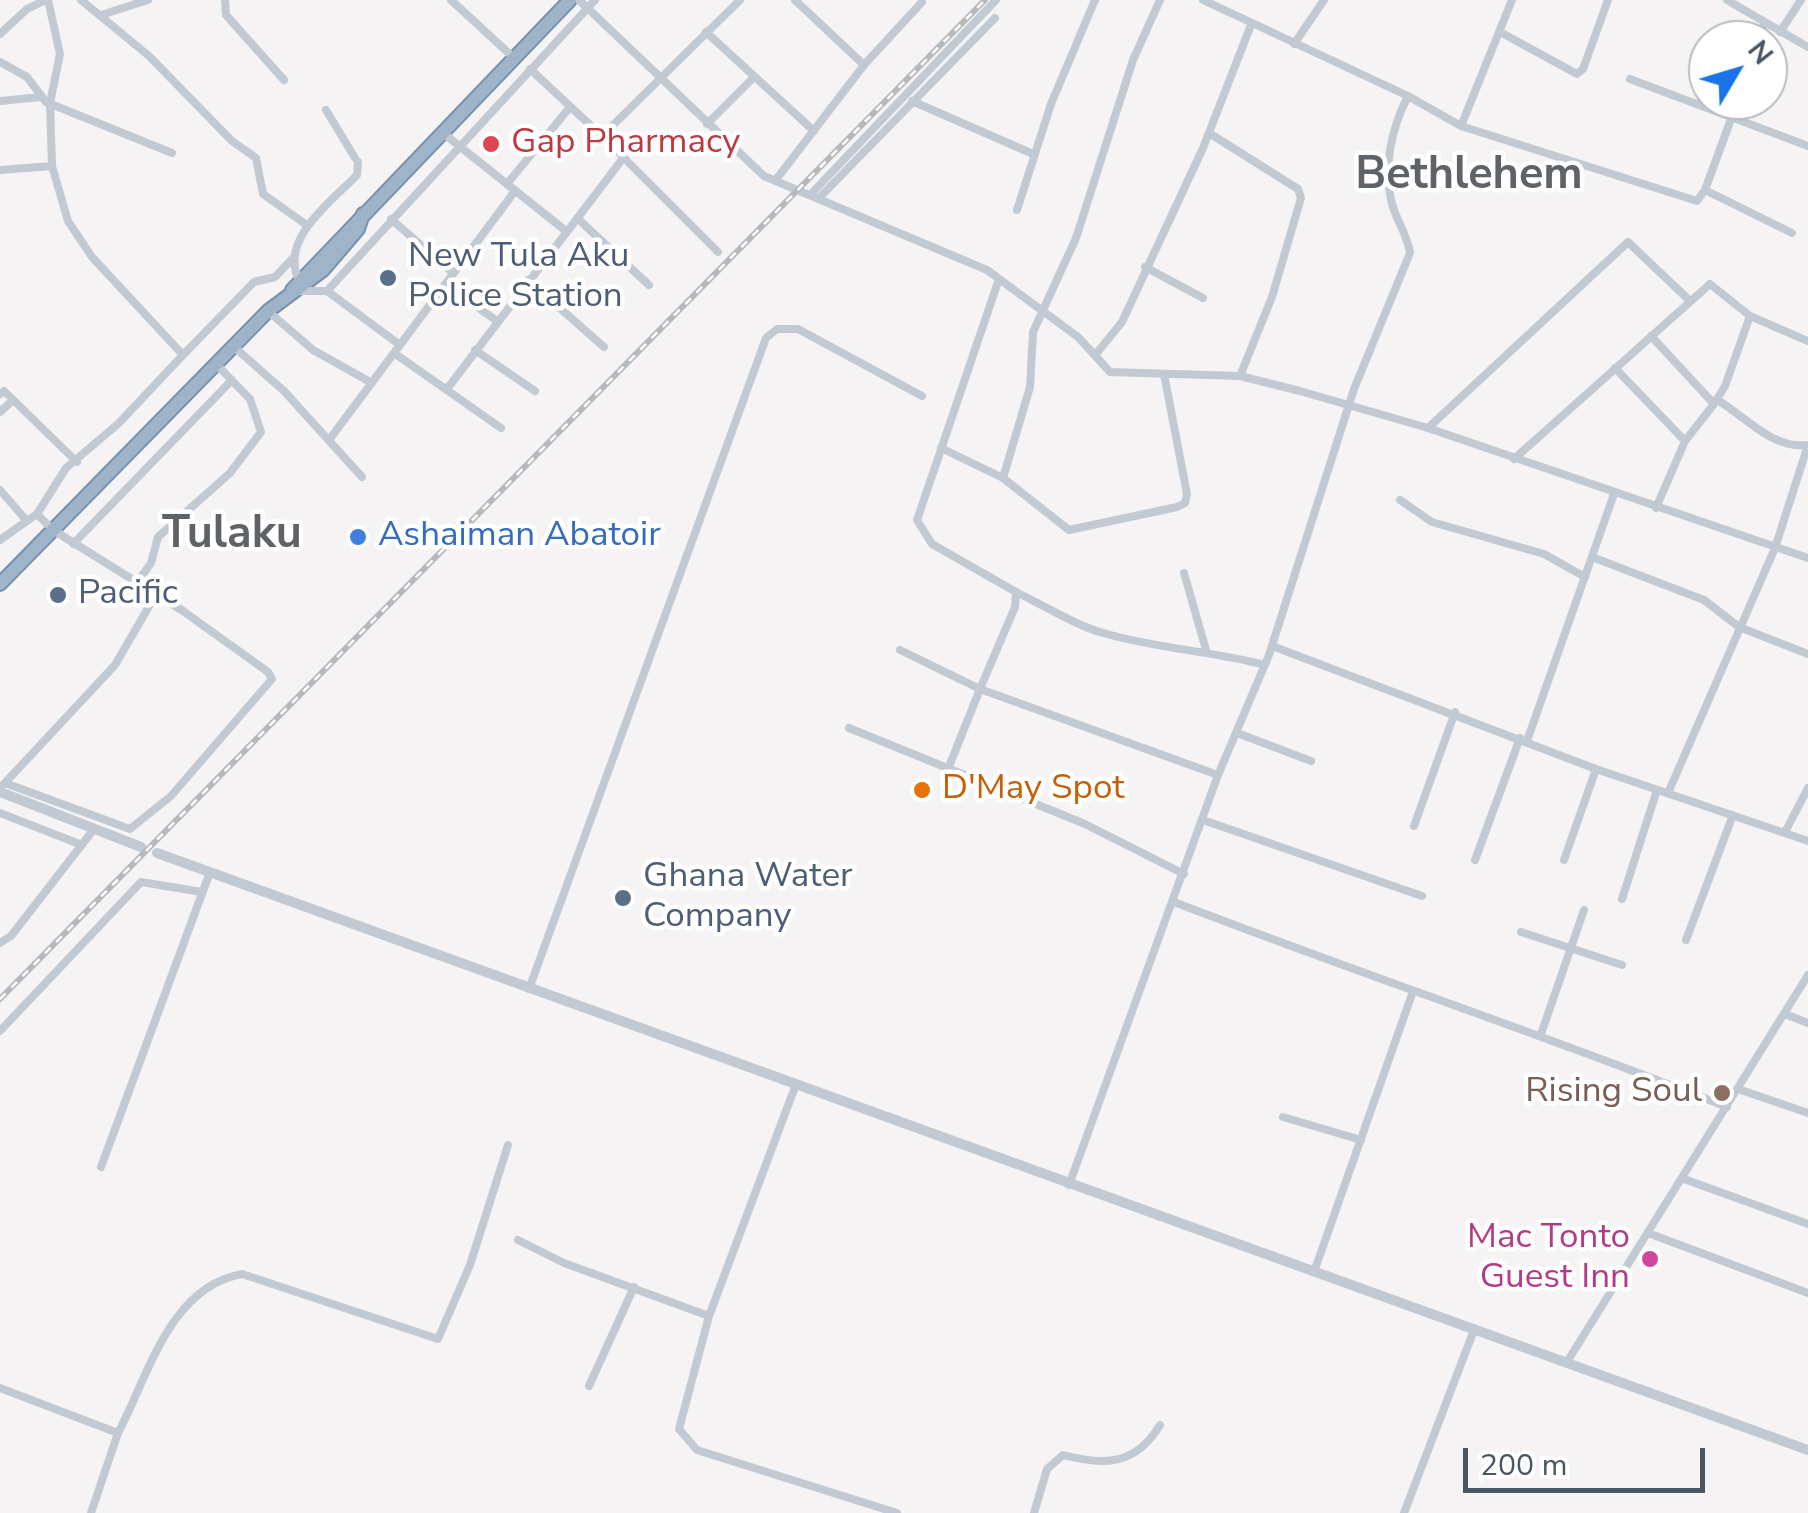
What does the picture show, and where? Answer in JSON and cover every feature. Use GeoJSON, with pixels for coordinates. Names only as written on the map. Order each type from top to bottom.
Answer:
{"type":"FeatureCollection","features":[{"type":"Feature","properties":{"kind":"highway"},"geometry":{"type":"LineString","coordinates":[[0,584],[295,284],[323,270],[358,228],[363,214],[570,0]]}},
{"type":"Feature","properties":{"kind":"street"},"geometry":{"type":"LineString","coordinates":[[0,34],[26,10],[47,0],[60,54],[50,103],[52,166],[74,235],[183,356]]}},
{"type":"Feature","properties":{"kind":"street"},"geometry":{"type":"LineString","coordinates":[[81,0],[101,14],[256,158],[267,198],[308,226]]}},
{"type":"Feature","properties":{"kind":"street"},"geometry":{"type":"LineString","coordinates":[[101,14],[148,0]]}},
{"type":"Feature","properties":{"kind":"street"},"geometry":{"type":"LineString","coordinates":[[225,0],[226,15],[284,80]]}},
{"type":"Feature","properties":{"kind":"street"},"geometry":{"type":"LineString","coordinates":[[451,0],[514,58]]}},
{"type":"Feature","properties":{"kind":"street"},"geometry":{"type":"LineString","coordinates":[[578,0],[756,171],[975,264],[1043,311],[1096,354],[1110,372],[1240,376],[1428,428],[1808,558]]}},
{"type":"Feature","properties":{"kind":"street"},"geometry":{"type":"LineString","coordinates":[[327,292],[594,0]]}},
{"type":"Feature","properties":{"kind":"street"},"geometry":{"type":"LineString","coordinates":[[602,136],[740,0]]}},
{"type":"Feature","properties":{"kind":"street"},"geometry":{"type":"LineString","coordinates":[[795,0],[864,65]]}},
{"type":"Feature","properties":{"kind":"street"},"geometry":{"type":"LineString","coordinates":[[810,195],[996,0]]}},
{"type":"Feature","properties":{"kind":"street"},"geometry":{"type":"LineString","coordinates":[[1018,210],[1033,154],[1095,0]]}},
{"type":"Feature","properties":{"kind":"street"},"geometry":{"type":"LineString","coordinates":[[1003,478],[1030,387],[1030,341],[1076,238],[1133,60],[1160,0]]}},
{"type":"Feature","properties":{"kind":"street"},"geometry":{"type":"LineString","coordinates":[[1203,0],[1408,96],[1461,126],[1692,200],[1705,190],[1731,120]]}},
{"type":"Feature","properties":{"kind":"street"},"geometry":{"type":"LineString","coordinates":[[1222,10],[1227,0]]}},
{"type":"Feature","properties":{"kind":"street"},"geometry":{"type":"LineString","coordinates":[[1294,44],[1324,0]]}},
{"type":"Feature","properties":{"kind":"street"},"geometry":{"type":"LineString","coordinates":[[1461,126],[1512,0]]}},
{"type":"Feature","properties":{"kind":"street"},"geometry":{"type":"LineString","coordinates":[[1500,32],[1577,74],[1583,69],[1608,0]]}},
{"type":"Feature","properties":{"kind":"street"},"geometry":{"type":"LineString","coordinates":[[1727,0],[1761,20]]}},
{"type":"Feature","properties":{"kind":"street"},"geometry":{"type":"LineString","coordinates":[[776,181],[864,65],[922,1]]}},
{"type":"Feature","properties":{"kind":"street"},"geometry":{"type":"LineString","coordinates":[[820,197],[995,18]]}},
{"type":"Feature","properties":{"kind":"street"},"geometry":{"type":"LineString","coordinates":[[1096,354],[1118,328],[1209,132],[1250,24]]}},
{"type":"Feature","properties":{"kind":"street"},"geometry":{"type":"LineString","coordinates":[[706,32],[814,132]]}},
{"type":"Feature","properties":{"kind":"street"},"geometry":{"type":"LineString","coordinates":[[0,62],[27,77],[40,97],[50,103],[172,153]]}},
{"type":"Feature","properties":{"kind":"street"},"geometry":{"type":"LineString","coordinates":[[530,70],[718,252]]}},
{"type":"Feature","properties":{"kind":"street"},"geometry":{"type":"LineString","coordinates":[[706,124],[754,76]]}},
{"type":"Feature","properties":{"kind":"street"},"geometry":{"type":"LineString","coordinates":[[1630,79],[1688,99]]}},
{"type":"Feature","properties":{"kind":"street"},"geometry":{"type":"LineString","coordinates":[[1069,1185],[1218,775],[1272,646],[1349,409],[1410,253],[1388,179],[1396,120],[1408,96]]}},
{"type":"Feature","properties":{"kind":"street"},"geometry":{"type":"LineString","coordinates":[[0,101],[40,97]]}},
{"type":"Feature","properties":{"kind":"street"},"geometry":{"type":"LineString","coordinates":[[912,101],[1033,154]]}},
{"type":"Feature","properties":{"kind":"street"},"geometry":{"type":"LineString","coordinates":[[506,184],[570,107]]}},
{"type":"Feature","properties":{"kind":"street"},"geometry":{"type":"LineString","coordinates":[[0,540],[37,514],[60,476],[254,282],[275,276],[294,257],[308,226],[357,175],[356,160],[326,110]]}},
{"type":"Feature","properties":{"kind":"street"},"geometry":{"type":"LineString","coordinates":[[1747,120],[1808,146]]}},
{"type":"Feature","properties":{"kind":"street"},"geometry":{"type":"LineString","coordinates":[[1209,132],[1298,189],[1302,198],[1272,297],[1240,376]]}},
{"type":"Feature","properties":{"kind":"street"},"geometry":{"type":"LineString","coordinates":[[443,133],[566,231]]}},
{"type":"Feature","properties":{"kind":"street"},"geometry":{"type":"LineString","coordinates":[[448,388],[624,157]]}},
{"type":"Feature","properties":{"kind":"street"},"geometry":{"type":"LineString","coordinates":[[0,170],[52,166]]}},
{"type":"Feature","properties":{"kind":"street"},"geometry":{"type":"LineString","coordinates":[[1705,190],[1792,233]]}},
{"type":"Feature","properties":{"kind":"street"},"geometry":{"type":"LineString","coordinates":[[329,440],[515,191]]}},
{"type":"Feature","properties":{"kind":"street"},"geometry":{"type":"LineString","coordinates":[[363,214],[382,229]]}},
{"type":"Feature","properties":{"kind":"street"},"geometry":{"type":"LineString","coordinates":[[577,218],[649,286]]}},
{"type":"Feature","properties":{"kind":"street"},"geometry":{"type":"LineString","coordinates":[[391,219],[452,273]]}},
{"type":"Feature","properties":{"kind":"street"},"geometry":{"type":"LineString","coordinates":[[1428,428],[1628,242],[1690,301]]}},
{"type":"Feature","properties":{"kind":"street"},"geometry":{"type":"LineString","coordinates":[[294,257],[295,284],[327,292],[501,428]]}},
{"type":"Feature","properties":{"kind":"street"},"geometry":{"type":"LineString","coordinates":[[1145,268],[1204,298]]}},
{"type":"Feature","properties":{"kind":"street"},"geometry":{"type":"LineString","coordinates":[[999,278],[940,448],[917,520],[918,529],[932,544],[1016,592],[1101,633],[1191,653],[1206,650],[1265,665]]}},
{"type":"Feature","properties":{"kind":"street"},"geometry":{"type":"LineString","coordinates":[[528,280],[604,347]]}},
{"type":"Feature","properties":{"kind":"street"},"geometry":{"type":"LineString","coordinates":[[445,284],[497,321]]}},
{"type":"Feature","properties":{"kind":"street"},"geometry":{"type":"LineString","coordinates":[[1514,458],[1705,287],[1715,285],[1750,316],[1808,342]]}},
{"type":"Feature","properties":{"kind":"street"},"geometry":{"type":"LineString","coordinates":[[268,311],[313,350],[372,383]]}},
{"type":"Feature","properties":{"kind":"street"},"geometry":{"type":"LineString","coordinates":[[1656,508],[1685,441],[1716,402],[1750,316]]}},
{"type":"Feature","properties":{"kind":"street"},"geometry":{"type":"LineString","coordinates":[[529,988],[766,338],[777,330],[798,329],[922,396]]}},
{"type":"Feature","properties":{"kind":"street"},"geometry":{"type":"LineString","coordinates":[[1650,336],[1716,402],[1768,437],[1790,445],[1808,445],[1774,548],[1668,792]]}},
{"type":"Feature","properties":{"kind":"street"},"geometry":{"type":"LineString","coordinates":[[233,346],[362,477]]}},
{"type":"Feature","properties":{"kind":"street"},"geometry":{"type":"LineString","coordinates":[[475,350],[536,391]]}},
{"type":"Feature","properties":{"kind":"street"},"geometry":{"type":"LineString","coordinates":[[136,584],[151,564],[158,538],[220,482],[261,432],[256,410],[216,364]]}},
{"type":"Feature","properties":{"kind":"street"},"geometry":{"type":"LineString","coordinates":[[1616,368],[1685,441]]}},
{"type":"Feature","properties":{"kind":"street"},"geometry":{"type":"LineString","coordinates":[[940,448],[1003,478],[1062,524],[1078,531],[1185,503],[1164,374]]}},
{"type":"Feature","properties":{"kind":"street"},"geometry":{"type":"LineString","coordinates":[[73,544],[232,380]]}},
{"type":"Feature","properties":{"kind":"street"},"geometry":{"type":"LineString","coordinates":[[1,391],[77,462]]}},
{"type":"Feature","properties":{"kind":"street"},"geometry":{"type":"LineString","coordinates":[[0,412],[12,400]]}},
{"type":"Feature","properties":{"kind":"street"},"geometry":{"type":"LineString","coordinates":[[0,490],[26,520]]}},
{"type":"Feature","properties":{"kind":"street"},"geometry":{"type":"LineString","coordinates":[[1475,860],[1614,494]]}},
{"type":"Feature","properties":{"kind":"street"},"geometry":{"type":"LineString","coordinates":[[1400,500],[1432,522],[1544,554],[1585,577]]}},
{"type":"Feature","properties":{"kind":"street"},"geometry":{"type":"LineString","coordinates":[[2,788],[130,829],[171,796],[272,680],[268,672],[73,544],[37,514]]}},
{"type":"Feature","properties":{"kind":"street"},"geometry":{"type":"LineString","coordinates":[[1592,557],[1704,600],[1738,627],[1808,654]]}},
{"type":"Feature","properties":{"kind":"street"},"geometry":{"type":"LineString","coordinates":[[1184,574],[1206,650]]}},
{"type":"Feature","properties":{"kind":"street"},"geometry":{"type":"LineString","coordinates":[[948,768],[1015,607],[1016,592]]}},
{"type":"Feature","properties":{"kind":"street"},"geometry":{"type":"LineString","coordinates":[[2,788],[115,665],[154,596]]}},
{"type":"Feature","properties":{"kind":"street"},"geometry":{"type":"LineString","coordinates":[[1272,646],[1455,712],[1596,769],[1808,841]]}},
{"type":"Feature","properties":{"kind":"street"},"geometry":{"type":"LineString","coordinates":[[900,650],[980,689],[1218,775]]}},
{"type":"Feature","properties":{"kind":"street"},"geometry":{"type":"LineString","coordinates":[[1414,826],[1455,712]]}},
{"type":"Feature","properties":{"kind":"street"},"geometry":{"type":"LineString","coordinates":[[849,728],[1085,824],[1184,874]]}},
{"type":"Feature","properties":{"kind":"street"},"geometry":{"type":"LineString","coordinates":[[1237,733],[1311,760]]}},
{"type":"Feature","properties":{"kind":"street"},"geometry":{"type":"LineString","coordinates":[[1564,860],[1596,769]]}},
{"type":"Feature","properties":{"kind":"street"},"geometry":{"type":"LineString","coordinates":[[2,788],[141,847]]}},
{"type":"Feature","properties":{"kind":"street"},"geometry":{"type":"LineString","coordinates":[[1785,832],[1808,788]]}},
{"type":"Feature","properties":{"kind":"street"},"geometry":{"type":"LineString","coordinates":[[1622,899],[1657,790]]}},
{"type":"Feature","properties":{"kind":"street"},"geometry":{"type":"LineString","coordinates":[[0,812],[82,845]]}},
{"type":"Feature","properties":{"kind":"street"},"geometry":{"type":"LineString","coordinates":[[1686,940],[1733,814]]}},
{"type":"Feature","properties":{"kind":"street"},"geometry":{"type":"LineString","coordinates":[[1203,820],[1422,896]]}},
{"type":"Feature","properties":{"kind":"street"},"geometry":{"type":"LineString","coordinates":[[0,943],[11,936],[94,829]]}},
{"type":"Feature","properties":{"kind":"street"},"geometry":{"type":"LineString","coordinates":[[157,852],[796,1087],[1808,1450]]}},
{"type":"Feature","properties":{"kind":"street"},"geometry":{"type":"LineString","coordinates":[[100,1168],[210,872]]}},
{"type":"Feature","properties":{"kind":"street"},"geometry":{"type":"LineString","coordinates":[[0,1031],[142,882],[202,892]]}},
{"type":"Feature","properties":{"kind":"street"},"geometry":{"type":"LineString","coordinates":[[1174,902],[1412,994],[1541,1034],[1728,1107]]}},
{"type":"Feature","properties":{"kind":"street"},"geometry":{"type":"LineString","coordinates":[[1541,1034],[1584,910]]}},
{"type":"Feature","properties":{"kind":"street"},"geometry":{"type":"LineString","coordinates":[[1520,932],[1622,965]]}},
{"type":"Feature","properties":{"kind":"street"},"geometry":{"type":"LineString","coordinates":[[1568,1362],[1808,975]]}},
{"type":"Feature","properties":{"kind":"street"},"geometry":{"type":"LineString","coordinates":[[1314,1272],[1412,994]]}},
{"type":"Feature","properties":{"kind":"street"},"geometry":{"type":"LineString","coordinates":[[1784,1014],[1808,1023]]}},
{"type":"Feature","properties":{"kind":"street"},"geometry":{"type":"LineString","coordinates":[[796,1087],[710,1316],[679,1428],[697,1450],[897,1513]]}},
{"type":"Feature","properties":{"kind":"street"},"geometry":{"type":"LineString","coordinates":[[1738,1088],[1808,1113]]}},
{"type":"Feature","properties":{"kind":"street"},"geometry":{"type":"LineString","coordinates":[[1282,1117],[1361,1140]]}},
{"type":"Feature","properties":{"kind":"street"},"geometry":{"type":"LineString","coordinates":[[91,1513],[118,1433],[167,1332],[198,1296],[221,1278],[242,1274],[438,1339],[470,1264],[508,1145]]}},
{"type":"Feature","properties":{"kind":"street"},"geometry":{"type":"LineString","coordinates":[[1684,1179],[1808,1224]]}},
{"type":"Feature","properties":{"kind":"street"},"geometry":{"type":"LineString","coordinates":[[1648,1233],[1808,1293]]}},
{"type":"Feature","properties":{"kind":"street"},"geometry":{"type":"LineString","coordinates":[[518,1240],[564,1263],[710,1316]]}},
{"type":"Feature","properties":{"kind":"street"},"geometry":{"type":"LineString","coordinates":[[589,1386],[634,1287]]}},
{"type":"Feature","properties":{"kind":"street"},"geometry":{"type":"LineString","coordinates":[[1404,1513],[1474,1330]]}},
{"type":"Feature","properties":{"kind":"street"},"geometry":{"type":"LineString","coordinates":[[0,1388],[118,1433]]}},
{"type":"Feature","properties":{"kind":"street"},"geometry":{"type":"LineString","coordinates":[[1034,1513],[1048,1468],[1063,1455],[1096,1464],[1118,1463],[1148,1445],[1160,1425]]}},
{"type":"Feature","properties":{"kind":"railway"},"geometry":{"type":"LineString","coordinates":[[0,999],[985,0]]}},
{"type":"Feature","properties":{"kind":"place","name":"Gap Pharmacy"},"geometry":{"type":"Point","coordinates":[491,144]}},
{"type":"Feature","properties":{"kind":"place","name":"New Tula Aku Police Station"},"geometry":{"type":"Point","coordinates":[388,278]}},
{"type":"Feature","properties":{"kind":"place","name":"Ashaiman Abatoir"},"geometry":{"type":"Point","coordinates":[358,537]}},
{"type":"Feature","properties":{"kind":"place","name":"Pacific"},"geometry":{"type":"Point","coordinates":[58,595]}},
{"type":"Feature","properties":{"kind":"place","name":"D'May Spot"},"geometry":{"type":"Point","coordinates":[922,790]}},
{"type":"Feature","properties":{"kind":"place","name":"Ghana Water Company"},"geometry":{"type":"Point","coordinates":[623,898]}},
{"type":"Feature","properties":{"kind":"place","name":"Rising Soul"},"geometry":{"type":"Point","coordinates":[1722,1093]}},
{"type":"Feature","properties":{"kind":"place","name":"Mac Tonto Guest Inn"},"geometry":{"type":"Point","coordinates":[1650,1259]}},
{"type":"Feature","properties":{"kind":"district","name":"Bethlehem"},"geometry":{"type":"Point","coordinates":[1469,177]}},
{"type":"Feature","properties":{"kind":"district","name":"Tulaku"},"geometry":{"type":"Point","coordinates":[232,536]}}]}
